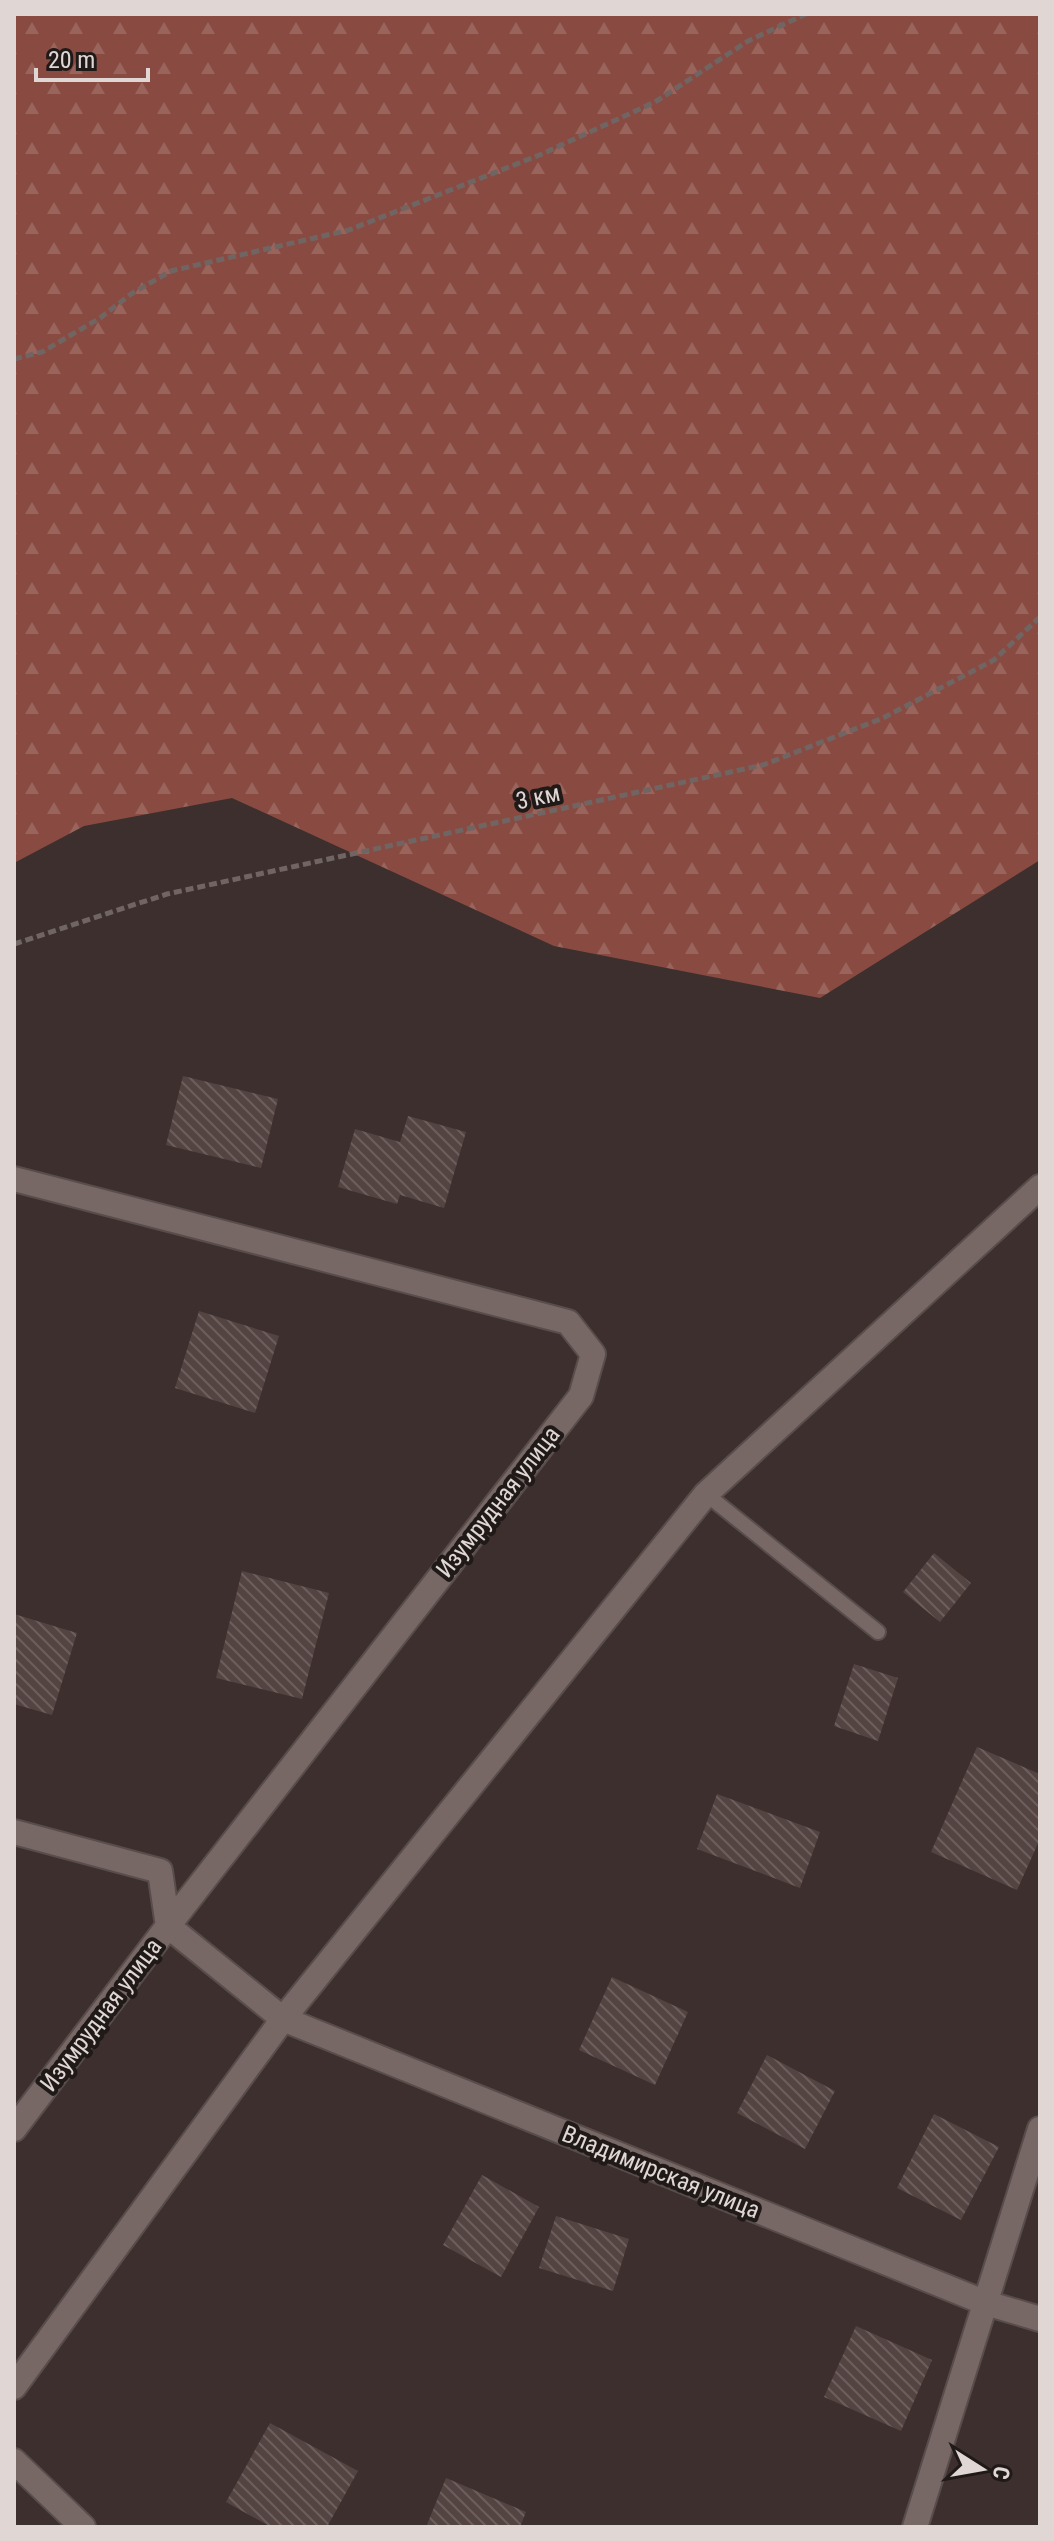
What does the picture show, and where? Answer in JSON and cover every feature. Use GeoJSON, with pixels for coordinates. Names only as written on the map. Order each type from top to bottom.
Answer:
{"type":"FeatureCollection","features":[{"type":"Feature","properties":{"kind":"street","name":"Изумрудная улица"},"geometry":{"type":"LineString","coordinates":[[14,1179],[568,1322],[593,1354],[581,1396],[14,2129]]}},
{"type":"Feature","properties":{"kind":"street"},"geometry":{"type":"LineString","coordinates":[[14,2387],[283,2019],[706,1494],[1040,1187]]}},
{"type":"Feature","properties":{"kind":"street"},"geometry":{"type":"LineString","coordinates":[[14,1832],[160,1871],[168,1926]]}},
{"type":"Feature","properties":{"kind":"street","name":"Владимирская улица"},"geometry":{"type":"LineString","coordinates":[[168,1926],[283,2019],[986,2303],[1040,2319]]}},
{"type":"Feature","properties":{"kind":"street"},"geometry":{"type":"LineString","coordinates":[[915,2527],[1040,2129]]}},
{"type":"Feature","properties":{"kind":"street"},"geometry":{"type":"LineString","coordinates":[[14,2461],[83,2527]]}},
{"type":"Feature","properties":{"kind":"lane"},"geometry":{"type":"LineString","coordinates":[[706,1494],[878,1632]]}},
{"type":"Feature","properties":{"kind":"path"},"geometry":{"type":"LineString","coordinates":[[14,359],[42,352],[171,271],[349,230],[542,154],[655,102],[748,41],[806,14]]}},
{"type":"Feature","properties":{"kind":"path","name":"3 км"},"geometry":{"type":"LineString","coordinates":[[14,944],[167,894],[763,765],[883,718],[994,660],[1040,617]]}},
{"type":"Feature","properties":{"kind":"green space"},"geometry":{"type":"Polygon","coordinates":[[[14,14],[1040,14],[1040,860],[820,998],[554,946],[232,798],[84,826],[14,863],[14,14]]]}},
{"type":"Feature","properties":{"kind":"building"},"geometry":{"type":"Polygon","coordinates":[[[183,1076],[278,1099],[261,1168],[166,1145],[183,1076]]]}},
{"type":"Feature","properties":{"kind":"building"},"geometry":{"type":"Polygon","coordinates":[[[408,1116],[466,1132],[444,1208],[400,1195],[397,1204],[338,1187],[355,1129],[400,1142],[408,1116]]]}},
{"type":"Feature","properties":{"kind":"building"},"geometry":{"type":"Polygon","coordinates":[[[199,1311],[279,1336],[255,1413],[175,1388],[199,1311]]]}},
{"type":"Feature","properties":{"kind":"building"},"geometry":{"type":"Polygon","coordinates":[[[934,1553],[971,1583],[940,1622],[903,1592],[934,1553]]]}},
{"type":"Feature","properties":{"kind":"building"},"geometry":{"type":"Polygon","coordinates":[[[242,1571],[329,1593],[302,1699],[216,1678],[242,1571]]]}},
{"type":"Feature","properties":{"kind":"building"},"geometry":{"type":"Polygon","coordinates":[[[14,1614],[77,1633],[52,1715],[14,1704],[14,1614]]]}},
{"type":"Feature","properties":{"kind":"building"},"geometry":{"type":"Polygon","coordinates":[[[854,1664],[898,1678],[878,1741],[834,1726],[854,1664]]]}},
{"type":"Feature","properties":{"kind":"building"},"geometry":{"type":"Polygon","coordinates":[[[977,1747],[1040,1774],[1040,1839],[1017,1890],[931,1852],[977,1747]]]}},
{"type":"Feature","properties":{"kind":"building"},"geometry":{"type":"Polygon","coordinates":[[[717,1794],[820,1832],[800,1888],[697,1849],[717,1794]]]}},
{"type":"Feature","properties":{"kind":"building"},"geometry":{"type":"Polygon","coordinates":[[[612,1977],[688,2012],[655,2085],[579,2050],[612,1977]]]}},
{"type":"Feature","properties":{"kind":"building"},"geometry":{"type":"Polygon","coordinates":[[[767,2055],[835,2091],[805,2149],[737,2113],[767,2055]]]}},
{"type":"Feature","properties":{"kind":"building"},"geometry":{"type":"Polygon","coordinates":[[[934,2114],[999,2147],[961,2220],[897,2188],[934,2114]]]}},
{"type":"Feature","properties":{"kind":"building"},"geometry":{"type":"Polygon","coordinates":[[[482,2175],[539,2207],[501,2277],[443,2245],[482,2175]]]}},
{"type":"Feature","properties":{"kind":"building"},"geometry":{"type":"Polygon","coordinates":[[[556,2216],[629,2239],[613,2291],[539,2268],[556,2216]]]}},
{"type":"Feature","properties":{"kind":"building"},"geometry":{"type":"Polygon","coordinates":[[[856,2326],[932,2360],[901,2431],[824,2397],[856,2326]]]}},
{"type":"Feature","properties":{"kind":"building"},"geometry":{"type":"Polygon","coordinates":[[[270,2423],[358,2471],[327,2527],[271,2527],[226,2502],[270,2423]]]}},
{"type":"Feature","properties":{"kind":"building"},"geometry":{"type":"Polygon","coordinates":[[[446,2478],[526,2512],[520,2527],[426,2527],[446,2478]]]}}]}
